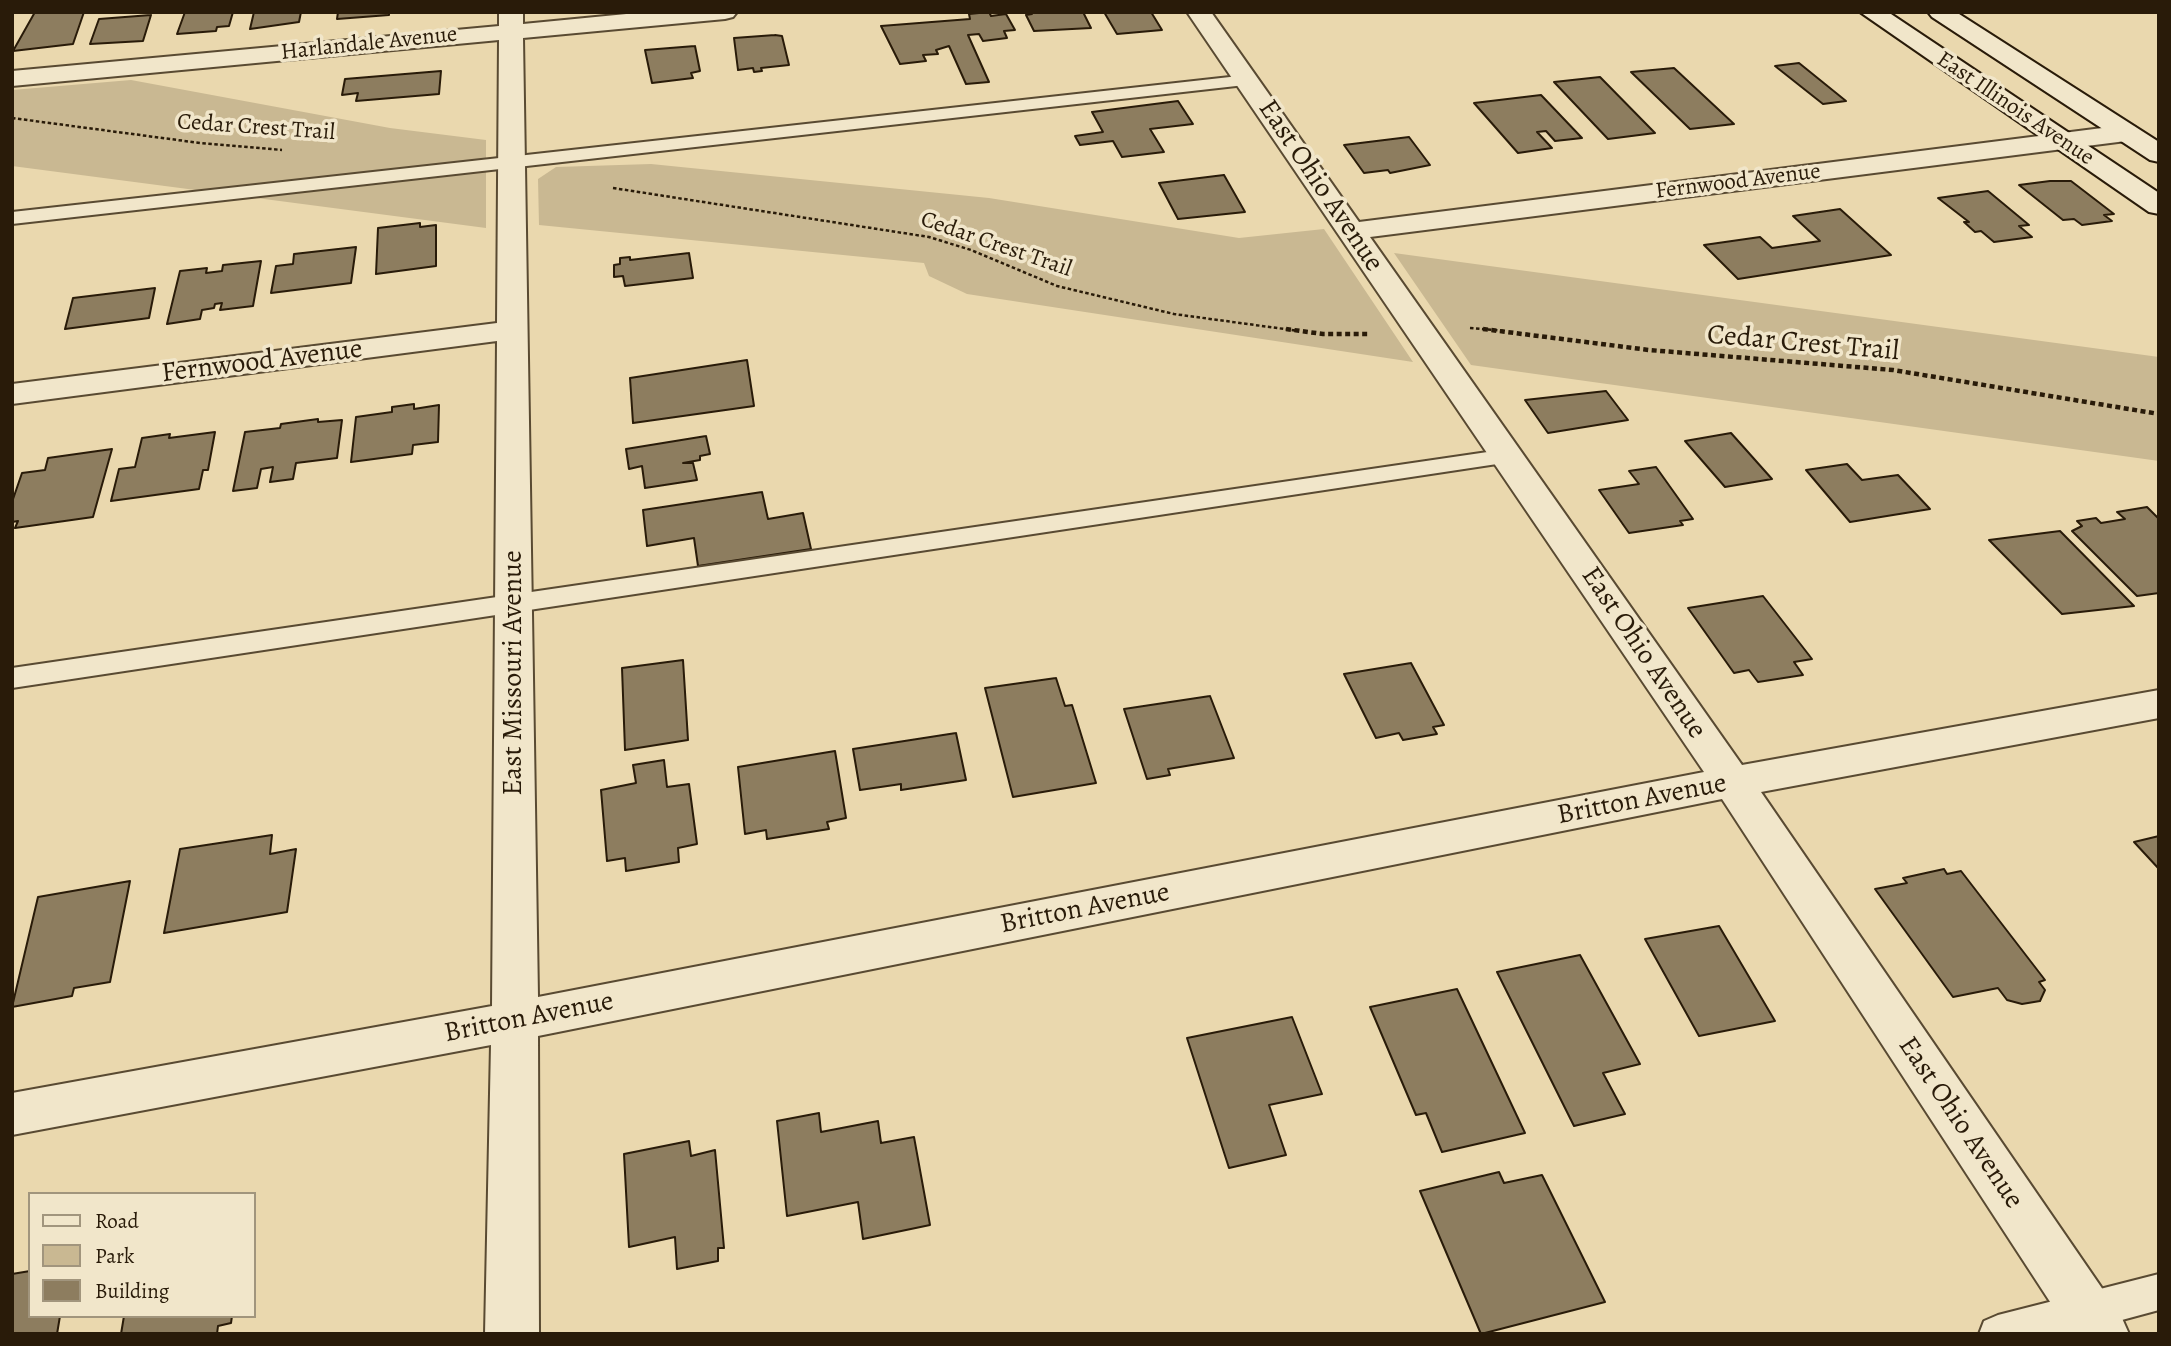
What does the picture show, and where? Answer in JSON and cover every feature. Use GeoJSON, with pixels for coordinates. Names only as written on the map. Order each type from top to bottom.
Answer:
{"type":"FeatureCollection","features":[{"type":"Feature","properties":{"kind":"street","name":"Harlandale Avenue"},"geometry":{"type":"LineString","coordinates":[[12,79],[511,22],[725,12]]}},
{"type":"Feature","properties":{"kind":"street","name":"East Ohio Avenue"},"geometry":{"type":"LineString","coordinates":[[1199,12],[1732,782],[2094,1322]]}},
{"type":"Feature","properties":{"kind":"street","name":"East Illinois Avenue"},"geometry":{"type":"LineString","coordinates":[[1872,12],[2159,206]]}},
{"type":"Feature","properties":{"kind":"street","name":"East Illinois Avenue"},"geometry":{"type":"LineString","coordinates":[[1940,12],[2159,154]]}},
{"type":"Feature","properties":{"kind":"street","name":"East Missouri Avenue"},"geometry":{"type":"LineString","coordinates":[[511,22],[515,1021],[512,1334]]}},
{"type":"Feature","properties":{"kind":"street","name":"Fernwood Avenue"},"geometry":{"type":"LineString","coordinates":[[1350,231],[2126,133]]}},
{"type":"Feature","properties":{"kind":"street","name":"Fernwood Avenue"},"geometry":{"type":"LineString","coordinates":[[12,394],[513,330]]}},
{"type":"Feature","properties":{"kind":"street","name":"Britton Avenue"},"geometry":{"type":"LineString","coordinates":[[12,1114],[515,1021],[1732,782],[2159,704]]}},
{"type":"Feature","properties":{"kind":"lane"},"geometry":{"type":"LineString","coordinates":[[12,218],[1248,80]]}},
{"type":"Feature","properties":{"kind":"lane"},"geometry":{"type":"LineString","coordinates":[[12,678],[1508,456]]}},
{"type":"Feature","properties":{"kind":"lane"},"geometry":{"type":"LineString","coordinates":[[1998,1334],[2094,1322],[2159,1292]]}},
{"type":"Feature","properties":{"kind":"path","name":"Cedar Crest Trail"},"geometry":{"type":"LineString","coordinates":[[12,118],[200,143],[282,150]]}},
{"type":"Feature","properties":{"kind":"path","name":"Cedar Crest Trail"},"geometry":{"type":"LineString","coordinates":[[606,187],[929,237],[971,250],[1057,286],[1174,314],[1323,334],[1371,334]]}},
{"type":"Feature","properties":{"kind":"path","name":"Cedar Crest Trail"},"geometry":{"type":"LineString","coordinates":[[1469,328],[1521,331],[1649,350],[1893,370],[2159,414]]}},
{"type":"Feature","properties":{"kind":"green space"},"geometry":{"type":"Polygon","coordinates":[[[131,80],[390,128],[486,140],[486,228],[12,166],[12,90],[131,80]]]}},
{"type":"Feature","properties":{"kind":"green space"},"geometry":{"type":"Polygon","coordinates":[[[651,164],[989,198],[1239,238],[1324,229],[1413,362],[967,294],[929,276],[924,263],[539,225],[538,179],[556,167],[651,164]]]}},
{"type":"Feature","properties":{"kind":"green space"},"geometry":{"type":"Polygon","coordinates":[[[1394,253],[2159,357],[2159,461],[1471,365],[1394,253]]]}},
{"type":"Feature","properties":{"kind":"building"},"geometry":{"type":"Polygon","coordinates":[[[35,12],[84,12],[73,44],[13,51],[35,12]]]}},
{"type":"Feature","properties":{"kind":"building"},"geometry":{"type":"Polygon","coordinates":[[[185,12],[233,12],[229,26],[217,27],[216,31],[177,34],[185,12]]]}},
{"type":"Feature","properties":{"kind":"building"},"geometry":{"type":"Polygon","coordinates":[[[254,12],[301,12],[299,22],[250,29],[254,12]]]}},
{"type":"Feature","properties":{"kind":"building"},"geometry":{"type":"Polygon","coordinates":[[[338,12],[389,12],[389,15],[337,19],[338,12]]]}},
{"type":"Feature","properties":{"kind":"building"},"geometry":{"type":"Polygon","coordinates":[[[989,12],[991,16],[1006,14],[1015,30],[1004,31],[1007,38],[983,41],[979,34],[968,35],[989,82],[966,84],[949,46],[936,50],[938,54],[923,55],[926,61],[900,64],[881,26],[970,19],[969,14],[989,12]]]}},
{"type":"Feature","properties":{"kind":"building"},"geometry":{"type":"Polygon","coordinates":[[[1031,12],[1083,12],[1091,28],[1034,31],[1026,15],[1032,14],[1031,12]]]}},
{"type":"Feature","properties":{"kind":"building"},"geometry":{"type":"Polygon","coordinates":[[[1104,12],[1151,12],[1162,30],[1117,34],[1104,12]]]}},
{"type":"Feature","properties":{"kind":"building"},"geometry":{"type":"Polygon","coordinates":[[[151,15],[143,41],[90,44],[99,19],[151,15]]]}},
{"type":"Feature","properties":{"kind":"building"},"geometry":{"type":"Polygon","coordinates":[[[782,36],[789,65],[761,68],[762,71],[754,72],[753,68],[738,70],[734,38],[782,36]]]}},
{"type":"Feature","properties":{"kind":"building"},"geometry":{"type":"Polygon","coordinates":[[[695,46],[700,71],[691,73],[693,78],[652,83],[645,50],[695,46]]]}},
{"type":"Feature","properties":{"kind":"building"},"geometry":{"type":"Polygon","coordinates":[[[1799,63],[1846,101],[1823,104],[1775,66],[1799,63]]]}},
{"type":"Feature","properties":{"kind":"building"},"geometry":{"type":"Polygon","coordinates":[[[1674,68],[1734,124],[1690,129],[1631,72],[1674,68]]]}},
{"type":"Feature","properties":{"kind":"building"},"geometry":{"type":"Polygon","coordinates":[[[441,71],[439,94],[356,101],[358,93],[342,95],[345,79],[441,71]]]}},
{"type":"Feature","properties":{"kind":"building"},"geometry":{"type":"Polygon","coordinates":[[[1600,77],[1655,133],[1608,139],[1554,82],[1600,77]]]}},
{"type":"Feature","properties":{"kind":"building"},"geometry":{"type":"Polygon","coordinates":[[[1541,95],[1582,138],[1555,141],[1546,131],[1537,132],[1552,148],[1518,153],[1474,103],[1541,95]]]}},
{"type":"Feature","properties":{"kind":"building"},"geometry":{"type":"Polygon","coordinates":[[[1178,101],[1193,124],[1150,129],[1164,152],[1122,157],[1113,141],[1080,145],[1075,136],[1103,132],[1092,112],[1178,101]]]}},
{"type":"Feature","properties":{"kind":"building"},"geometry":{"type":"Polygon","coordinates":[[[1409,137],[1430,165],[1390,173],[1388,170],[1364,173],[1344,145],[1409,137]]]}},
{"type":"Feature","properties":{"kind":"building"},"geometry":{"type":"Polygon","coordinates":[[[1224,175],[1245,212],[1178,219],[1159,183],[1224,175]]]}},
{"type":"Feature","properties":{"kind":"building"},"geometry":{"type":"Polygon","coordinates":[[[2071,181],[2114,214],[2104,215],[2112,221],[2082,225],[2074,219],[2063,220],[2019,185],[2071,181]]]}},
{"type":"Feature","properties":{"kind":"building"},"geometry":{"type":"Polygon","coordinates":[[[1988,191],[2029,225],[2019,226],[2032,237],[1994,242],[1981,231],[1975,232],[1964,222],[1969,222],[1938,198],[1988,191]]]}},
{"type":"Feature","properties":{"kind":"building"},"geometry":{"type":"Polygon","coordinates":[[[1840,209],[1891,255],[1738,279],[1704,245],[1760,237],[1772,248],[1820,241],[1793,216],[1840,209]]]}},
{"type":"Feature","properties":{"kind":"building"},"geometry":{"type":"Polygon","coordinates":[[[420,223],[420,227],[436,225],[436,266],[376,274],[378,228],[420,223]]]}},
{"type":"Feature","properties":{"kind":"building"},"geometry":{"type":"Polygon","coordinates":[[[356,247],[351,283],[271,293],[276,266],[293,264],[294,254],[356,247]]]}},
{"type":"Feature","properties":{"kind":"building"},"geometry":{"type":"Polygon","coordinates":[[[689,253],[693,278],[625,286],[623,276],[614,277],[614,265],[620,264],[620,258],[630,257],[630,260],[689,253]]]}},
{"type":"Feature","properties":{"kind":"building"},"geometry":{"type":"Polygon","coordinates":[[[261,261],[253,306],[220,310],[222,303],[215,304],[214,308],[202,310],[200,319],[167,324],[180,271],[207,268],[206,273],[222,271],[223,265],[261,261]]]}},
{"type":"Feature","properties":{"kind":"building"},"geometry":{"type":"Polygon","coordinates":[[[155,288],[149,318],[65,329],[73,298],[155,288]]]}},
{"type":"Feature","properties":{"kind":"building"},"geometry":{"type":"Polygon","coordinates":[[[747,360],[754,406],[633,423],[630,378],[747,360]]]}},
{"type":"Feature","properties":{"kind":"building"},"geometry":{"type":"Polygon","coordinates":[[[1606,391],[1628,420],[1548,433],[1525,400],[1606,391]]]}},
{"type":"Feature","properties":{"kind":"building"},"geometry":{"type":"Polygon","coordinates":[[[414,404],[414,409],[439,405],[438,442],[413,445],[412,454],[351,462],[356,417],[392,412],[392,407],[414,404]]]}},
{"type":"Feature","properties":{"kind":"building"},"geometry":{"type":"Polygon","coordinates":[[[318,419],[318,422],[342,420],[337,458],[296,463],[293,479],[270,482],[273,467],[261,469],[257,488],[233,491],[245,432],[280,428],[281,424],[318,419]]]}},
{"type":"Feature","properties":{"kind":"building"},"geometry":{"type":"Polygon","coordinates":[[[215,432],[208,470],[203,470],[199,489],[111,501],[119,469],[135,467],[142,438],[170,434],[169,438],[215,432]]]}},
{"type":"Feature","properties":{"kind":"building"},"geometry":{"type":"Polygon","coordinates":[[[1731,433],[1772,479],[1725,487],[1685,441],[1731,433]]]}},
{"type":"Feature","properties":{"kind":"building"},"geometry":{"type":"Polygon","coordinates":[[[706,436],[710,454],[700,456],[700,460],[683,463],[693,463],[697,480],[645,488],[642,466],[629,469],[626,449],[706,436]]]}},
{"type":"Feature","properties":{"kind":"building"},"geometry":{"type":"Polygon","coordinates":[[[112,449],[93,517],[15,528],[18,521],[12,522],[12,502],[22,473],[45,470],[48,458],[112,449]]]}},
{"type":"Feature","properties":{"kind":"building"},"geometry":{"type":"Polygon","coordinates":[[[1847,464],[1862,480],[1898,475],[1930,509],[1850,522],[1806,470],[1847,464]]]}},
{"type":"Feature","properties":{"kind":"building"},"geometry":{"type":"Polygon","coordinates":[[[1656,467],[1693,519],[1680,521],[1683,525],[1629,533],[1599,490],[1639,484],[1629,471],[1656,467]]]}},
{"type":"Feature","properties":{"kind":"building"},"geometry":{"type":"Polygon","coordinates":[[[762,492],[768,519],[803,513],[811,549],[698,566],[694,538],[647,546],[643,510],[762,492]]]}},
{"type":"Feature","properties":{"kind":"building"},"geometry":{"type":"Polygon","coordinates":[[[2147,507],[2159,519],[2159,593],[2137,596],[2072,531],[2082,526],[2077,521],[2096,518],[2101,523],[2125,519],[2117,512],[2147,507]]]}},
{"type":"Feature","properties":{"kind":"building"},"geometry":{"type":"Polygon","coordinates":[[[2060,531],[2134,606],[2062,614],[1989,540],[2060,531]]]}},
{"type":"Feature","properties":{"kind":"building"},"geometry":{"type":"Polygon","coordinates":[[[1763,596],[1812,659],[1794,662],[1803,675],[1758,682],[1749,670],[1734,673],[1688,608],[1763,596]]]}},
{"type":"Feature","properties":{"kind":"building"},"geometry":{"type":"Polygon","coordinates":[[[683,660],[688,740],[625,750],[622,668],[683,660]]]}},
{"type":"Feature","properties":{"kind":"building"},"geometry":{"type":"Polygon","coordinates":[[[1411,663],[1444,725],[1433,727],[1437,734],[1403,740],[1399,733],[1376,738],[1344,674],[1411,663]]]}},
{"type":"Feature","properties":{"kind":"building"},"geometry":{"type":"Polygon","coordinates":[[[1056,678],[1065,706],[1072,705],[1096,783],[1013,797],[985,688],[1056,678]]]}},
{"type":"Feature","properties":{"kind":"building"},"geometry":{"type":"Polygon","coordinates":[[[1210,696],[1234,758],[1168,769],[1170,775],[1147,779],[1124,709],[1210,696]]]}},
{"type":"Feature","properties":{"kind":"building"},"geometry":{"type":"Polygon","coordinates":[[[956,733],[966,780],[901,790],[901,784],[860,790],[853,749],[956,733]]]}},
{"type":"Feature","properties":{"kind":"building"},"geometry":{"type":"Polygon","coordinates":[[[835,751],[846,818],[827,822],[829,829],[767,839],[766,830],[745,834],[738,767],[835,751]]]}},
{"type":"Feature","properties":{"kind":"building"},"geometry":{"type":"Polygon","coordinates":[[[664,760],[667,787],[689,784],[697,844],[678,848],[679,862],[626,871],[625,858],[607,861],[601,790],[636,783],[633,765],[664,760]]]}},
{"type":"Feature","properties":{"kind":"building"},"geometry":{"type":"Polygon","coordinates":[[[272,835],[270,854],[296,849],[287,912],[164,933],[180,849],[272,835]]]}},
{"type":"Feature","properties":{"kind":"building"},"geometry":{"type":"Polygon","coordinates":[[[2159,836],[2159,869],[2134,842],[2159,836]]]}},
{"type":"Feature","properties":{"kind":"building"},"geometry":{"type":"Polygon","coordinates":[[[1944,869],[1947,874],[1961,871],[2045,980],[2039,982],[2045,990],[2040,1001],[2022,1004],[2007,1000],[1998,988],[1953,997],[1875,889],[1907,883],[1903,878],[1944,869]]]}},
{"type":"Feature","properties":{"kind":"building"},"geometry":{"type":"Polygon","coordinates":[[[130,881],[110,982],[74,988],[72,996],[12,1007],[38,897],[130,881]]]}},
{"type":"Feature","properties":{"kind":"building"},"geometry":{"type":"Polygon","coordinates":[[[1719,926],[1775,1021],[1699,1036],[1645,939],[1719,926]]]}},
{"type":"Feature","properties":{"kind":"building"},"geometry":{"type":"Polygon","coordinates":[[[1580,955],[1640,1064],[1603,1073],[1625,1114],[1574,1126],[1497,972],[1580,955]]]}},
{"type":"Feature","properties":{"kind":"building"},"geometry":{"type":"Polygon","coordinates":[[[1457,989],[1525,1133],[1442,1152],[1426,1113],[1416,1115],[1370,1007],[1457,989]]]}},
{"type":"Feature","properties":{"kind":"building"},"geometry":{"type":"Polygon","coordinates":[[[1292,1017],[1322,1094],[1269,1105],[1286,1155],[1229,1168],[1187,1038],[1292,1017]]]}},
{"type":"Feature","properties":{"kind":"building"},"geometry":{"type":"Polygon","coordinates":[[[819,1113],[821,1132],[878,1121],[881,1143],[914,1137],[930,1225],[863,1239],[858,1202],[787,1216],[777,1121],[819,1113]]]}},
{"type":"Feature","properties":{"kind":"building"},"geometry":{"type":"Polygon","coordinates":[[[689,1141],[691,1156],[715,1150],[724,1248],[718,1248],[718,1261],[677,1269],[675,1237],[629,1247],[624,1154],[689,1141]]]}},
{"type":"Feature","properties":{"kind":"building"},"geometry":{"type":"Polygon","coordinates":[[[1499,1172],[1504,1183],[1542,1175],[1605,1302],[1481,1334],[1420,1191],[1499,1172]]]}},
{"type":"Feature","properties":{"kind":"building"},"geometry":{"type":"Polygon","coordinates":[[[28,1271],[28,1318],[60,1318],[57,1334],[12,1334],[12,1274],[28,1271]]]}},
{"type":"Feature","properties":{"kind":"building"},"geometry":{"type":"Polygon","coordinates":[[[124,1318],[232,1318],[231,1323],[218,1326],[217,1334],[121,1334],[124,1318]]]}}]}
